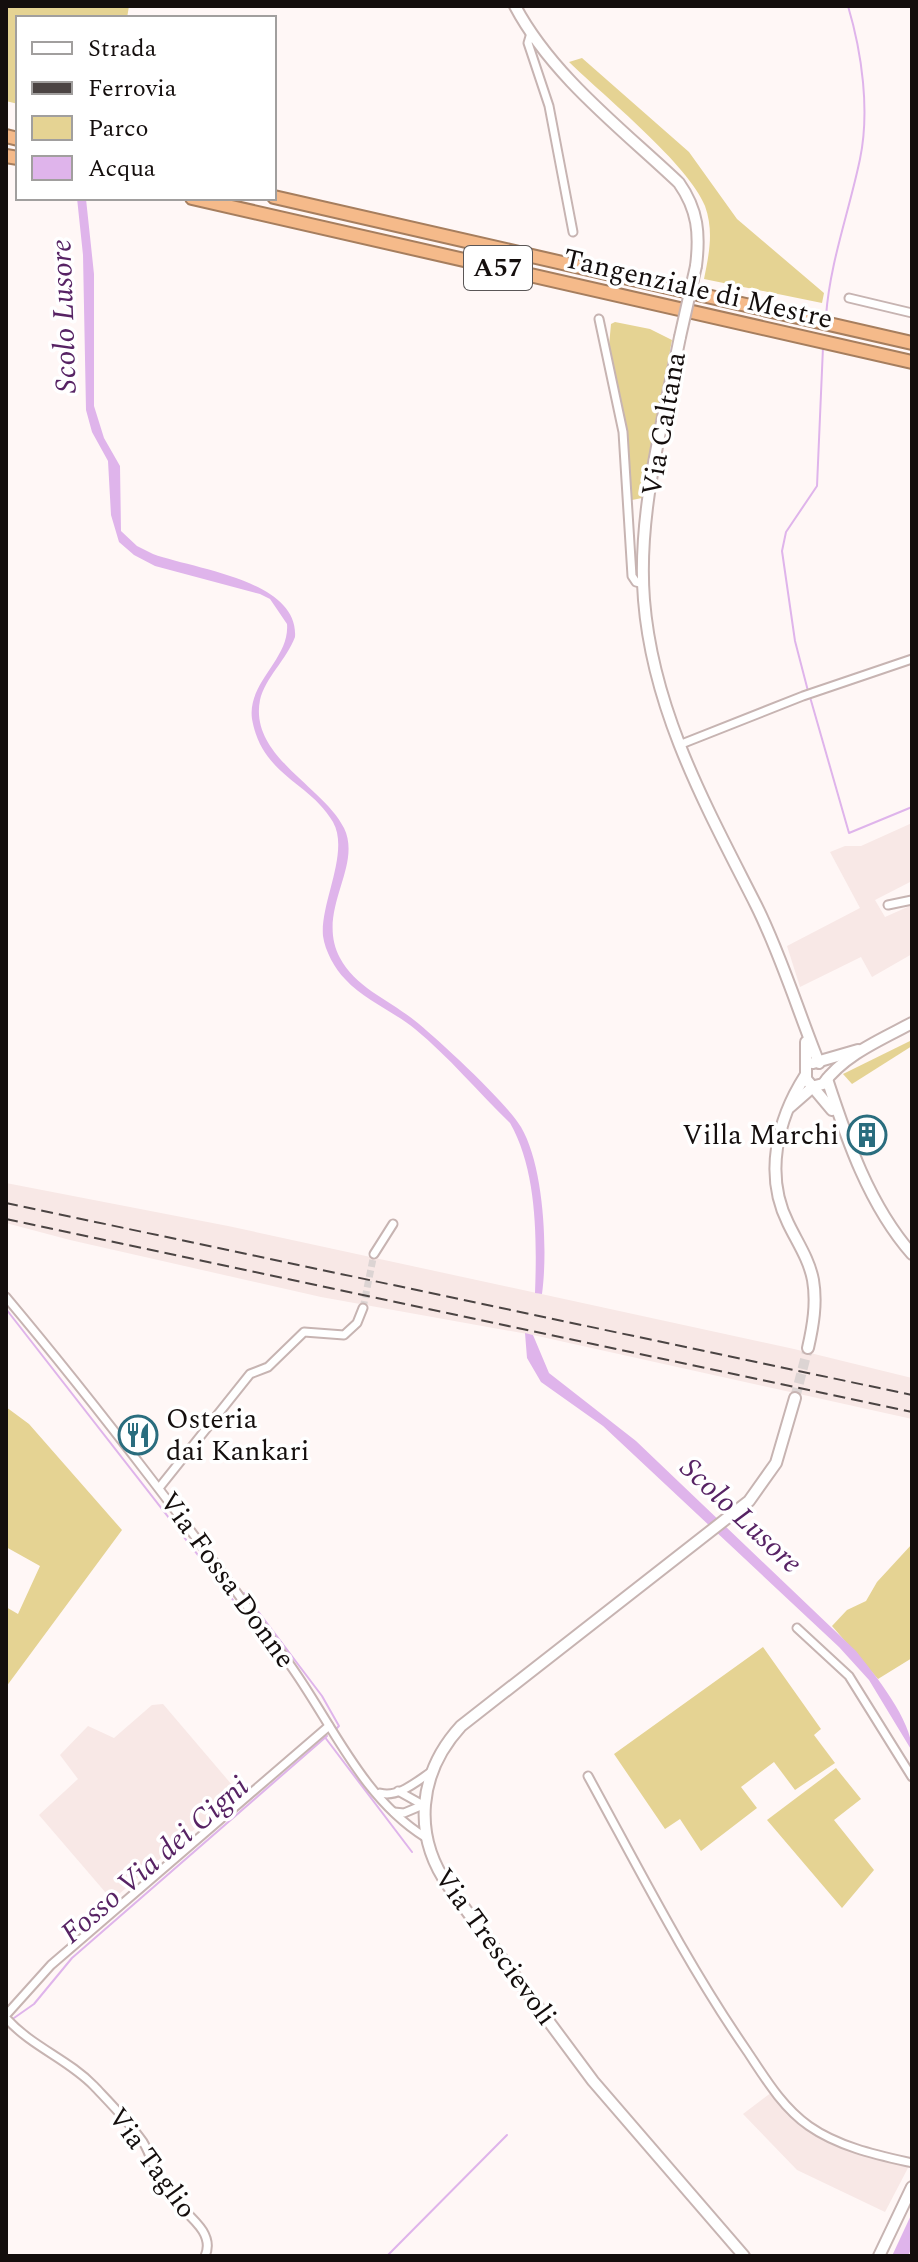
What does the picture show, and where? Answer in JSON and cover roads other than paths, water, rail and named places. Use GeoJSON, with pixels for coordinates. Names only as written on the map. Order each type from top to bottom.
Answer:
{"type":"FeatureCollection","features":[{"type":"Feature","properties":{"kind":"highway","name":"Tangenziale di Mestre"},"geometry":{"type":"LineString","coordinates":[[276,197],[912,343]]}},
{"type":"Feature","properties":{"kind":"highway","name":"Tangenziale di Mestre"},"geometry":{"type":"LineString","coordinates":[[201,200],[912,362]]}},
{"type":"Feature","properties":{"kind":"main road","name":"Via Caltana"},"geometry":{"type":"LineString","coordinates":[[515,6],[531,33],[579,88],[679,183],[697,217],[696,266],[655,461],[644,584],[654,661],[679,745],[720,841],[763,921],[805,1032],[813,1067]]}},
{"type":"Feature","properties":{"kind":"main road"},"geometry":{"type":"LineString","coordinates":[[808,1348],[814,1314],[813,1280],[808,1262],[782,1209],[774,1168],[777,1141],[789,1109],[813,1067],[864,1048],[912,1023]]}},
{"type":"Feature","properties":{"kind":"main road"},"geometry":{"type":"LineString","coordinates":[[789,1109],[864,1048]]}},
{"type":"Feature","properties":{"kind":"main road"},"geometry":{"type":"LineString","coordinates":[[813,1067],[827,1077],[838,1117],[889,1225],[912,1254]]}},
{"type":"Feature","properties":{"kind":"main road"},"geometry":{"type":"LineString","coordinates":[[813,1067],[815,1086],[838,1117]]}},
{"type":"Feature","properties":{"kind":"main road","name":"Via Trescievoli"},"geometry":{"type":"LineString","coordinates":[[744,2256],[572,2053],[440,1874],[425,1837],[423,1805],[431,1772],[450,1738],[484,1705],[733,1515],[765,1483],[776,1463],[795,1398]]}},
{"type":"Feature","properties":{"kind":"main road"},"geometry":{"type":"LineString","coordinates":[[879,2256],[912,2187]]}},
{"type":"Feature","properties":{"kind":"street"},"geometry":{"type":"LineString","coordinates":[[531,33],[528,43],[549,106],[573,232]]}},
{"type":"Feature","properties":{"kind":"street"},"geometry":{"type":"LineString","coordinates":[[849,298],[912,313]]}},
{"type":"Feature","properties":{"kind":"street","name":"Via Caltana"},"geometry":{"type":"LineString","coordinates":[[599,319],[623,432],[631,570],[636,582],[644,584]]}},
{"type":"Feature","properties":{"kind":"street"},"geometry":{"type":"LineString","coordinates":[[679,745],[803,696],[912,659]]}},
{"type":"Feature","properties":{"kind":"street"},"geometry":{"type":"LineString","coordinates":[[888,905],[912,900]]}},
{"type":"Feature","properties":{"kind":"street"},"geometry":{"type":"LineString","coordinates":[[374,1254],[393,1224]]}},
{"type":"Feature","properties":{"kind":"street","name":"Via Fossa Donne"},"geometry":{"type":"LineString","coordinates":[[6,1297],[159,1488],[309,1691],[357,1769],[394,1812],[425,1837]]}},
{"type":"Feature","properties":{"kind":"street"},"geometry":{"type":"LineString","coordinates":[[159,1488],[250,1374],[268,1367],[304,1332],[344,1335],[357,1323],[363,1308]]}},
{"type":"Feature","properties":{"kind":"street"},"geometry":{"type":"LineString","coordinates":[[797,1628],[849,1676],[912,1777]]}},
{"type":"Feature","properties":{"kind":"street"},"geometry":{"type":"LineString","coordinates":[[6,2017],[51,1965],[329,1726]]}},
{"type":"Feature","properties":{"kind":"street"},"geometry":{"type":"LineString","coordinates":[[379,1793],[398,1791],[431,1772]]}},
{"type":"Feature","properties":{"kind":"street"},"geometry":{"type":"LineString","coordinates":[[588,1776],[696,1972],[777,2096],[798,2118],[824,2134],[863,2151],[912,2163]]}},
{"type":"Feature","properties":{"kind":"street"},"geometry":{"type":"LineString","coordinates":[[398,1791],[423,1805]]}},
{"type":"Feature","properties":{"kind":"street"},"geometry":{"type":"LineString","coordinates":[[394,1812],[404,1813],[423,1805]]}},
{"type":"Feature","properties":{"kind":"street","name":"Via Taglio"},"geometry":{"type":"LineString","coordinates":[[6,2017],[37,2047],[84,2077],[133,2130],[147,2150],[167,2192],[205,2233],[209,2246],[205,2256]]}},
{"type":"Feature","properties":{"kind":"water"},"geometry":{"type":"Polygon","coordinates":[[[77,200],[86,200],[94,274],[94,406],[104,438],[120,466],[121,531],[137,546],[153,554],[217,572],[263,590],[280,602],[292,618],[295,637],[263,692],[260,720],[276,754],[334,813],[344,828],[348,858],[333,923],[334,941],[340,958],[363,985],[414,1020],[454,1056],[501,1102],[521,1127],[535,1163],[539,1185],[544,1232],[542,1294],[535,1293],[535,1228],[530,1183],[526,1162],[510,1123],[428,1040],[353,986],[338,970],[326,948],[323,923],[337,863],[337,834],[323,808],[266,754],[257,738],[252,719],[256,693],[282,648],[287,624],[270,599],[260,594],[155,566],[134,555],[119,542],[111,515],[108,461],[92,432],[86,410],[83,255],[77,200]]]}},
{"type":"Feature","properties":{"kind":"water"},"geometry":{"type":"Polygon","coordinates":[[[525,1333],[533,1335],[549,1373],[636,1441],[856,1651],[899,1712],[912,1751],[869,1680],[839,1647],[603,1426],[541,1382],[527,1358],[525,1333]]]}},
{"type":"Feature","properties":{"kind":"water"},"geometry":{"type":"Polygon","coordinates":[[[912,2213],[912,2247],[908,2256],[892,2256],[912,2213]]]}},
{"type":"Feature","properties":{"kind":"waterway"},"geometry":{"type":"LineString","coordinates":[[826,316],[836,257],[863,141],[861,62],[848,6]]}},
{"type":"Feature","properties":{"kind":"waterway"},"geometry":{"type":"LineString","coordinates":[[808,691],[795,641],[782,551],[786,532],[817,486],[823,347]]}},
{"type":"Feature","properties":{"kind":"waterway"},"geometry":{"type":"LineString","coordinates":[[810,697],[849,833],[912,807]]}},
{"type":"Feature","properties":{"kind":"waterway"},"geometry":{"type":"LineString","coordinates":[[6,1309],[233,1600]]}},
{"type":"Feature","properties":{"kind":"waterway","name":"Fosso Via dei Cigni"},"geometry":{"type":"LineString","coordinates":[[244,1593],[322,1696],[339,1726],[336,1729]]}},
{"type":"Feature","properties":{"kind":"waterway"},"geometry":{"type":"LineString","coordinates":[[324,1736],[412,1852]]}},
{"type":"Feature","properties":{"kind":"waterway","name":"Fosso Via dei Cigni"},"geometry":{"type":"LineString","coordinates":[[14,2018],[34,2004],[72,1958],[327,1736]]}},
{"type":"Feature","properties":{"kind":"waterway"},"geometry":{"type":"LineString","coordinates":[[387,2256],[507,2135]]}},
{"type":"Feature","properties":{"kind":"tunnel"},"geometry":{"type":"LineString","coordinates":[[363,1308],[374,1254]]}},
{"type":"Feature","properties":{"kind":"tunnel"},"geometry":{"type":"LineString","coordinates":[[795,1398],[808,1348]]}},
{"type":"Feature","properties":{"kind":"railway"},"geometry":{"type":"LineString","coordinates":[[6,1203],[912,1395]]}},
{"type":"Feature","properties":{"kind":"railway"},"geometry":{"type":"LineString","coordinates":[[6,1219],[912,1412]]}},
{"type":"Feature","properties":{"kind":"place","name":"Villa Marchi"},"geometry":{"type":"Point","coordinates":[867,1135]}},
{"type":"Feature","properties":{"kind":"place","name":"Osteria dai Kankari"},"geometry":{"type":"Point","coordinates":[138,1435]}},
{"type":"Feature","properties":{"kind":"water label","name":"Scolo Lusore"},"geometry":{"type":"Point","coordinates":[64,316]}},
{"type":"Feature","properties":{"kind":"water label","name":"Scolo Lusore"},"geometry":{"type":"Point","coordinates":[741,1516]}}]}
